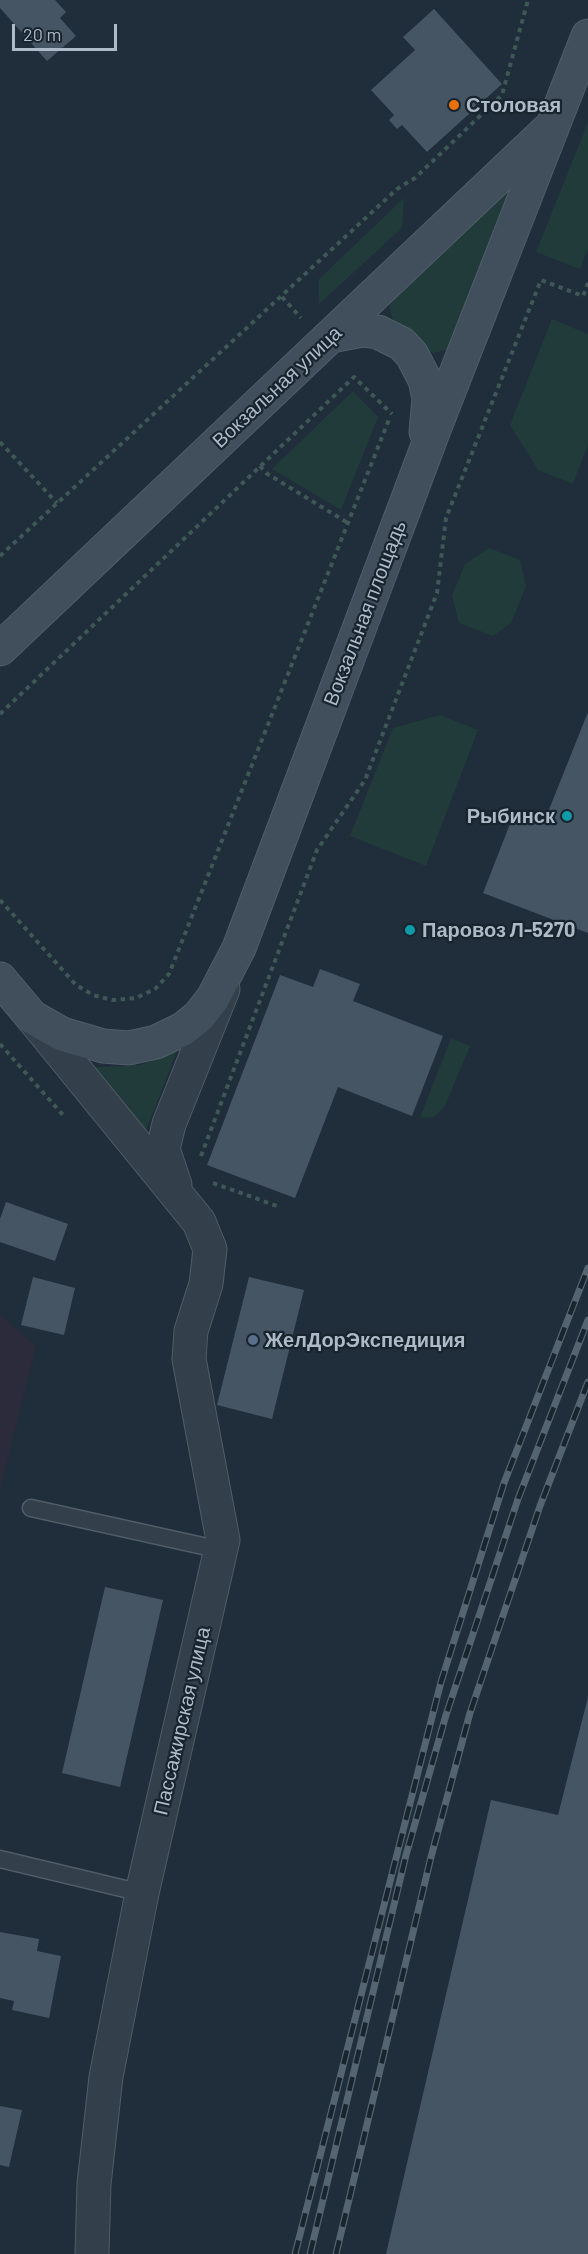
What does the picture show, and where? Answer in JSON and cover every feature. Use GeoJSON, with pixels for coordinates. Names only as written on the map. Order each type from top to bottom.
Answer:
{"type":"FeatureCollection","features":[{"type":"Feature","properties":{"kind":"street","name":"Вокзальная площадь"},"geometry":{"type":"LineString","coordinates":[[32,1017],[62,1034],[103,1046],[129,1048],[156,1042],[183,1029],[199,1016],[213,998],[239,948],[417,475],[588,36]]}},
{"type":"Feature","properties":{"kind":"street","name":"Вокзальная улица"},"geometry":{"type":"LineString","coordinates":[[0,649],[554,125]]}},
{"type":"Feature","properties":{"kind":"street"},"geometry":{"type":"LineString","coordinates":[[331,336],[362,330],[384,334],[402,344],[420,368],[429,398],[417,475]]}},
{"type":"Feature","properties":{"kind":"street"},"geometry":{"type":"LineString","coordinates":[[179,1198],[163,1149],[169,1124],[239,948]]}},
{"type":"Feature","properties":{"kind":"street"},"geometry":{"type":"LineString","coordinates":[[0,979],[32,1017]]}},
{"type":"Feature","properties":{"kind":"street","name":"Пассажирская улица"},"geometry":{"type":"LineString","coordinates":[[32,1017],[199,1222],[210,1249],[206,1284],[190,1331],[189,1359],[223,1540],[142,1893],[106,2077],[94,2184],[92,2254]]}},
{"type":"Feature","properties":{"kind":"lane"},"geometry":{"type":"LineString","coordinates":[[31,1508],[221,1550]]}},
{"type":"Feature","properties":{"kind":"lane"},"geometry":{"type":"LineString","coordinates":[[0,1859],[142,1893]]}},
{"type":"Feature","properties":{"kind":"path"},"geometry":{"type":"LineString","coordinates":[[0,556],[397,189],[415,178],[502,95],[528,0]]}},
{"type":"Feature","properties":{"kind":"path"},"geometry":{"type":"LineString","coordinates":[[200,1163],[317,850],[365,780],[436,593],[447,518],[541,280],[583,296],[588,284]]}},
{"type":"Feature","properties":{"kind":"path"},"geometry":{"type":"LineString","coordinates":[[0,714],[354,377],[392,414],[170,974],[155,989],[136,998],[112,1000],[93,995],[76,984],[0,900]]}},
{"type":"Feature","properties":{"kind":"path"},"geometry":{"type":"LineString","coordinates":[[0,442],[57,503]]}},
{"type":"Feature","properties":{"kind":"path"},"geometry":{"type":"LineString","coordinates":[[260,466],[266,473],[348,523]]}},
{"type":"Feature","properties":{"kind":"path"},"geometry":{"type":"LineString","coordinates":[[0,1044],[71,1123]]}},
{"type":"Feature","properties":{"kind":"path"},"geometry":{"type":"LineString","coordinates":[[207,1177],[213,1183],[277,1206]]}},
{"type":"Feature","properties":{"kind":"shaded area"},"geometry":{"type":"Polygon","coordinates":[[[0,1315],[36,1346],[0,1489],[0,1315]]]}},
{"type":"Feature","properties":{"kind":"green space"},"geometry":{"type":"Polygon","coordinates":[[[588,122],[588,249],[580,269],[536,252],[588,122]]]}},
{"type":"Feature","properties":{"kind":"green space"},"geometry":{"type":"Polygon","coordinates":[[[526,169],[453,344],[446,350],[434,353],[424,350],[394,322],[389,307],[391,299],[526,169]]]}},
{"type":"Feature","properties":{"kind":"green space"},"geometry":{"type":"Polygon","coordinates":[[[404,198],[402,228],[319,304],[319,279],[404,198]]]}},
{"type":"Feature","properties":{"kind":"green space"},"geometry":{"type":"Polygon","coordinates":[[[552,319],[588,334],[588,444],[573,484],[538,470],[510,425],[552,319]]]}},
{"type":"Feature","properties":{"kind":"green space"},"geometry":{"type":"Polygon","coordinates":[[[353,391],[378,417],[341,510],[272,469],[353,391]]]}},
{"type":"Feature","properties":{"kind":"green space"},"geometry":{"type":"Polygon","coordinates":[[[489,548],[520,560],[526,586],[511,623],[493,636],[459,623],[452,596],[465,564],[489,548]]]}},
{"type":"Feature","properties":{"kind":"green space"},"geometry":{"type":"Polygon","coordinates":[[[440,715],[478,730],[426,866],[350,836],[393,728],[440,715]]]}},
{"type":"Feature","properties":{"kind":"green space"},"geometry":{"type":"Polygon","coordinates":[[[451,1038],[470,1046],[445,1106],[434,1117],[420,1118],[451,1038]]]}},
{"type":"Feature","properties":{"kind":"green space"},"geometry":{"type":"Polygon","coordinates":[[[180,1043],[144,1135],[85,1068],[140,1065],[158,1058],[180,1043]]]}},
{"type":"Feature","properties":{"kind":"building"},"geometry":{"type":"Polygon","coordinates":[[[0,0],[55,0],[66,12],[60,18],[76,36],[47,61],[0,8],[0,0]]]}},
{"type":"Feature","properties":{"kind":"building"},"geometry":{"type":"Polygon","coordinates":[[[434,9],[502,84],[427,152],[402,125],[397,129],[389,120],[394,115],[371,90],[415,50],[403,37],[434,9]]]}},
{"type":"Feature","properties":{"kind":"building","name":"Рыбинск"},"geometry":{"type":"Polygon","coordinates":[[[588,712],[588,933],[483,893],[515,811],[544,822],[588,712]]]}},
{"type":"Feature","properties":{"kind":"building"},"geometry":{"type":"Polygon","coordinates":[[[320,969],[360,984],[353,1001],[443,1036],[412,1116],[338,1087],[295,1198],[207,1165],[280,975],[313,987],[320,969]]]}},
{"type":"Feature","properties":{"kind":"building"},"geometry":{"type":"Polygon","coordinates":[[[6,1202],[68,1224],[55,1261],[0,1242],[0,1219],[6,1202]]]}},
{"type":"Feature","properties":{"kind":"building"},"geometry":{"type":"Polygon","coordinates":[[[33,1277],[75,1288],[64,1335],[21,1325],[33,1277]]]}},
{"type":"Feature","properties":{"kind":"building"},"geometry":{"type":"Polygon","coordinates":[[[249,1277],[304,1290],[272,1419],[217,1405],[249,1277]]]}},
{"type":"Feature","properties":{"kind":"building"},"geometry":{"type":"Polygon","coordinates":[[[105,1587],[163,1600],[120,1787],[62,1773],[105,1587]]]}},
{"type":"Feature","properties":{"kind":"building"},"geometry":{"type":"Polygon","coordinates":[[[588,1697],[588,2254],[386,2254],[491,1800],[558,1815],[588,1697]]]}},
{"type":"Feature","properties":{"kind":"building"},"geometry":{"type":"Polygon","coordinates":[[[0,1932],[39,1939],[37,1951],[61,1956],[49,2018],[12,2010],[14,2001],[0,1998],[0,1932]]]}},
{"type":"Feature","properties":{"kind":"building"},"geometry":{"type":"Polygon","coordinates":[[[0,2106],[22,2110],[9,2167],[0,2165],[0,2106]]]}},
{"type":"Feature","properties":{"kind":"railway"},"geometry":{"type":"LineString","coordinates":[[295,2254],[441,1682],[504,1483],[588,1268]]}},
{"type":"Feature","properties":{"kind":"railway"},"geometry":{"type":"LineString","coordinates":[[310,2254],[406,1855],[446,1715],[518,1499],[588,1320]]}},
{"type":"Feature","properties":{"kind":"railway"},"geometry":{"type":"LineString","coordinates":[[336,2254],[431,1857],[470,1713],[540,1506],[588,1382]]}},
{"type":"Feature","properties":{"kind":"place","name":"Столовая"},"geometry":{"type":"Point","coordinates":[454,105]}},
{"type":"Feature","properties":{"kind":"place","name":"Рыбинск"},"geometry":{"type":"Point","coordinates":[567,816]}},
{"type":"Feature","properties":{"kind":"place","name":"Паровоз Л-5270"},"geometry":{"type":"Point","coordinates":[410,930]}},
{"type":"Feature","properties":{"kind":"place","name":"ЖелДорЭкспедиция"},"geometry":{"type":"Point","coordinates":[253,1340]}}]}
